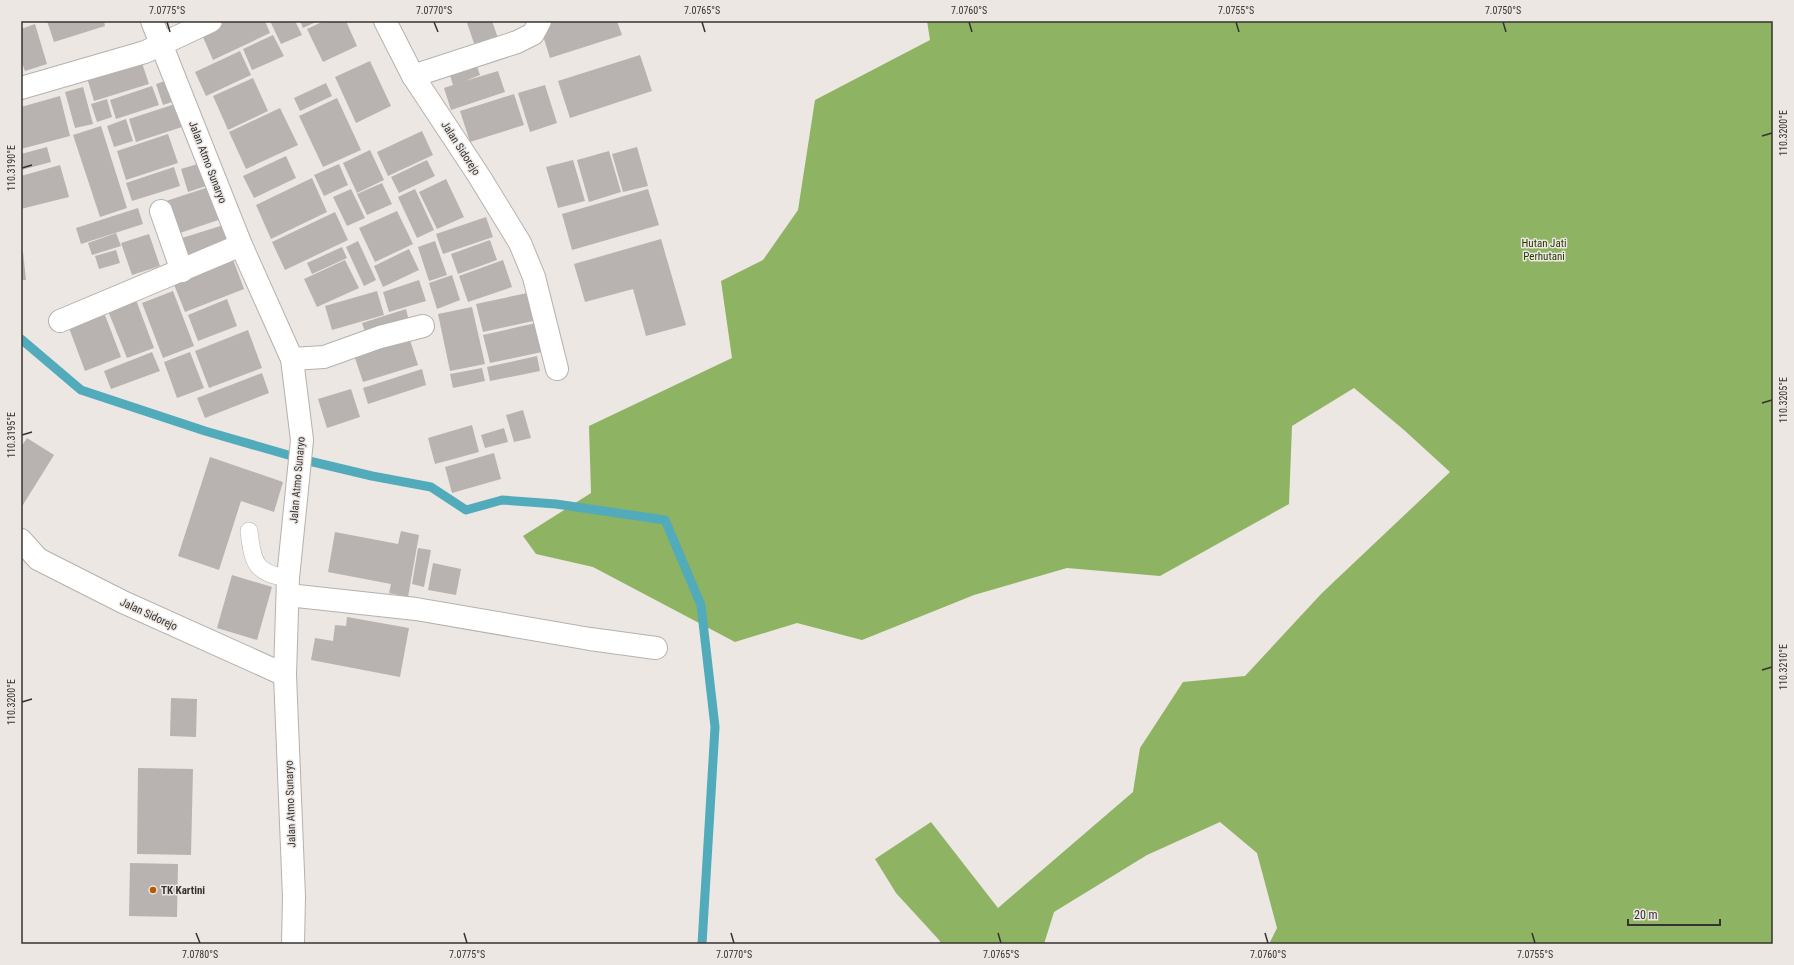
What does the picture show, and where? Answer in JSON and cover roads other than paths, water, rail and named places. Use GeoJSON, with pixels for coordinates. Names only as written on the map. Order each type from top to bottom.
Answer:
{"type":"FeatureCollection","features":[{"type":"Feature","properties":{"kind":"street","name":"Jalan Atmo Sunaryo"},"geometry":{"type":"LineString","coordinates":[[152,21],[241,245],[292,359],[302,440],[288,587],[286,675],[294,897],[293,944]]}},
{"type":"Feature","properties":{"kind":"street"},"geometry":{"type":"LineString","coordinates":[[21,88],[145,52],[211,21]]}},
{"type":"Feature","properties":{"kind":"street","name":"Jalan Sidorejo"},"geometry":{"type":"LineString","coordinates":[[384,21],[413,76],[479,176],[516,236],[534,277],[557,369]]}},
{"type":"Feature","properties":{"kind":"street"},"geometry":{"type":"LineString","coordinates":[[413,76],[517,42],[533,34],[540,21]]}},
{"type":"Feature","properties":{"kind":"street"},"geometry":{"type":"LineString","coordinates":[[161,211],[182,271]]}},
{"type":"Feature","properties":{"kind":"street"},"geometry":{"type":"LineString","coordinates":[[60,321],[241,245]]}},
{"type":"Feature","properties":{"kind":"street"},"geometry":{"type":"LineString","coordinates":[[292,359],[324,357],[380,337],[423,326]]}},
{"type":"Feature","properties":{"kind":"street","name":"Jalan Sidorejo"},"geometry":{"type":"LineString","coordinates":[[21,540],[38,559],[102,591],[286,675]]}},
{"type":"Feature","properties":{"kind":"street"},"geometry":{"type":"LineString","coordinates":[[288,587],[590,639],[656,648]]}},
{"type":"Feature","properties":{"kind":"lane"},"geometry":{"type":"LineString","coordinates":[[249,531],[252,556],[261,570],[276,576],[288,587]]}},
{"type":"Feature","properties":{"kind":"waterway"},"geometry":{"type":"LineString","coordinates":[[21,339],[81,390],[205,431],[309,461],[372,476],[431,487],[466,510],[502,500],[556,504],[665,520],[701,605],[715,727],[702,944]]}},
{"type":"Feature","properties":{"kind":"place","name":"TK Kartini"},"geometry":{"type":"Point","coordinates":[153,890]}},
{"type":"Feature","properties":{"kind":"park label","name":"Hutan Jati Perhutani"},"geometry":{"type":"Point","coordinates":[1544,249]}}]}
